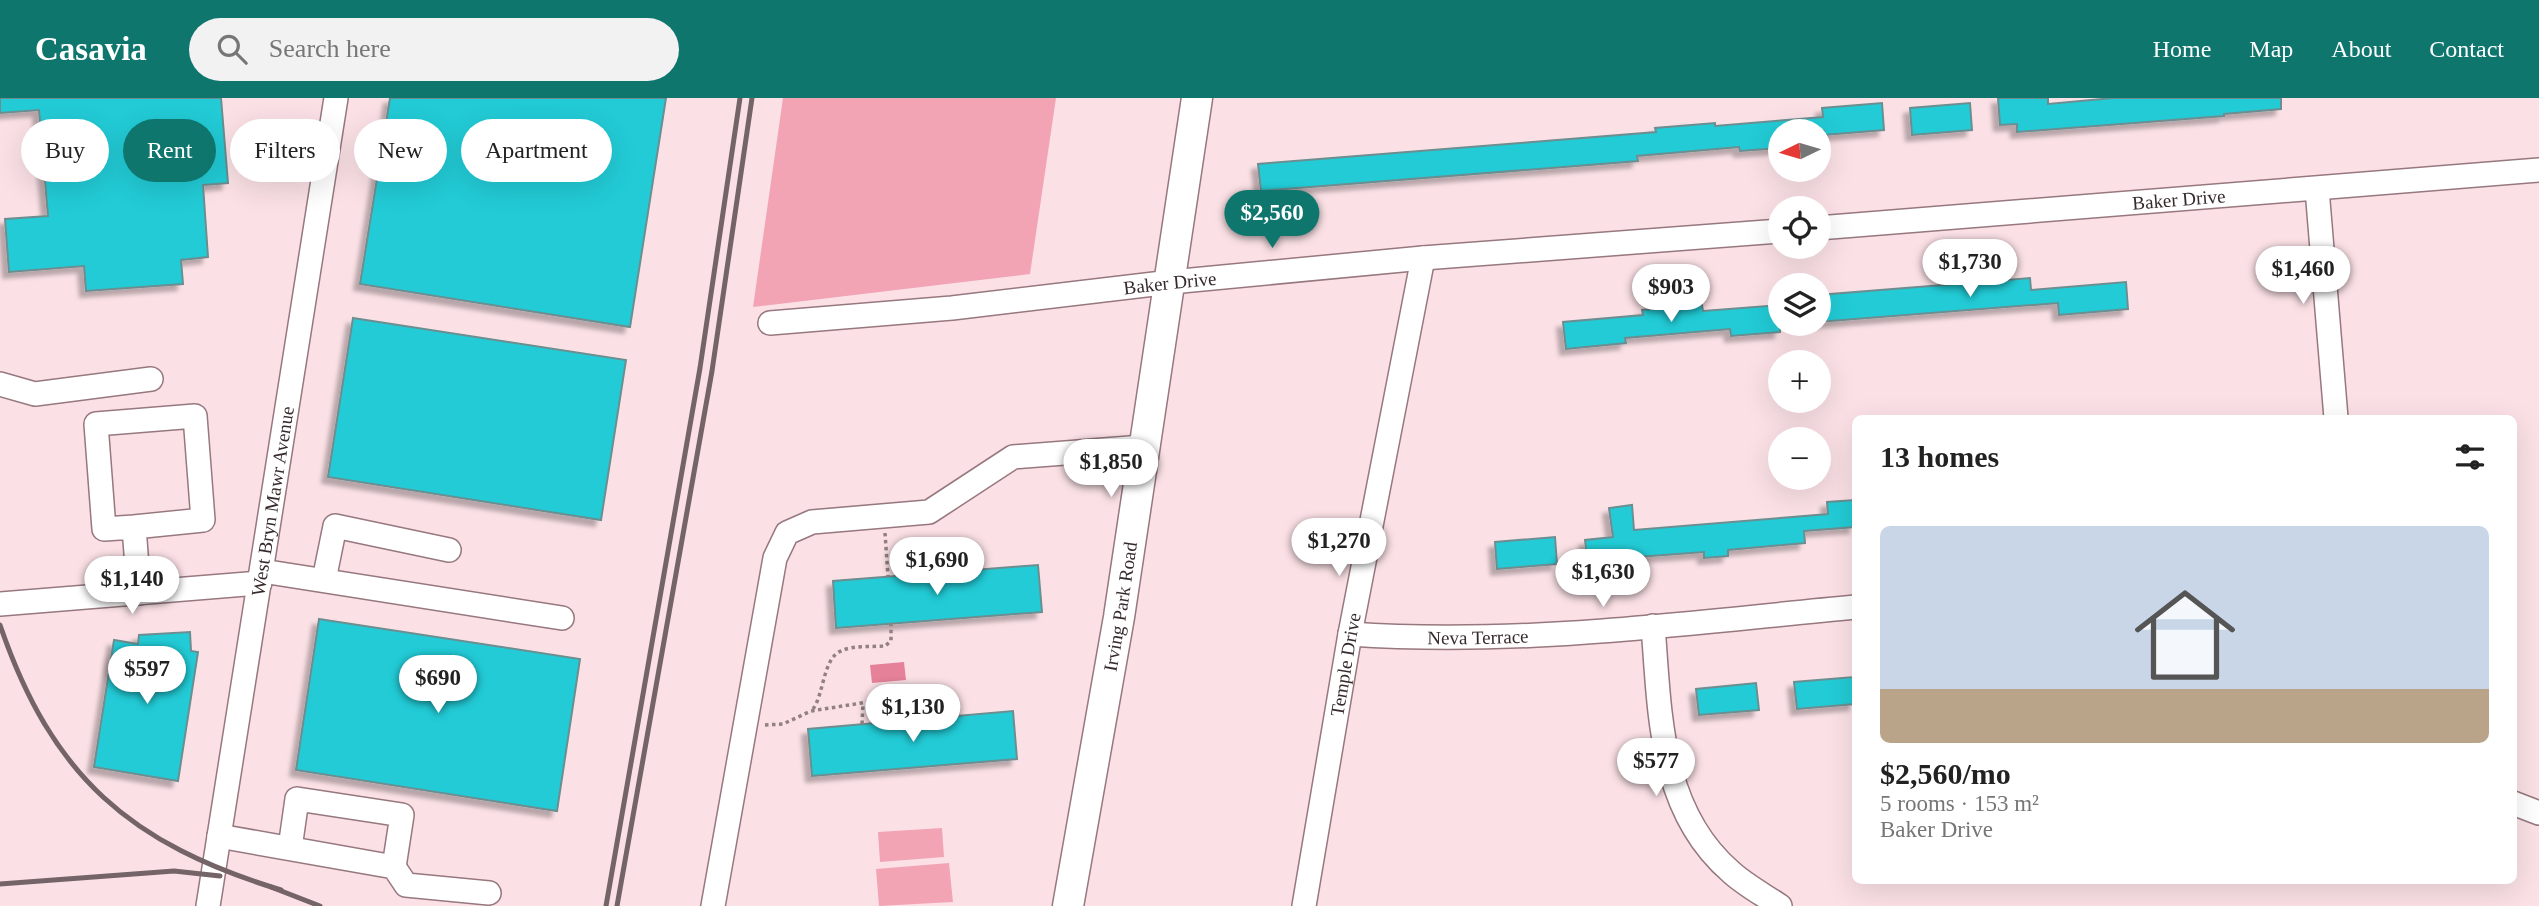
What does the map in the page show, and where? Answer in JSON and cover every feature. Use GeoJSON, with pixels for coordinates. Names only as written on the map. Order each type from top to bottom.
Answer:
{"type":"FeatureCollection","features":[{"type":"Feature","properties":{"kind":"main road","name":"Irving Park Road"},"geometry":{"type":"LineString","coordinates":[[1068,906],[1119,617],[1197,98]]}},
{"type":"Feature","properties":{"kind":"street","name":"West Bryn Mawr Avenue"},"geometry":{"type":"LineString","coordinates":[[208,906],[336,98]]}},
{"type":"Feature","properties":{"kind":"street","name":"Baker Drive"},"geometry":{"type":"LineString","coordinates":[[1831,227],[2539,170]]}},
{"type":"Feature","properties":{"kind":"street"},"geometry":{"type":"LineString","coordinates":[[2317,189],[2336,415]]}},
{"type":"Feature","properties":{"kind":"street","name":"Baker Drive"},"geometry":{"type":"LineString","coordinates":[[770,323],[952,308],[1171,282],[1423,258],[1768,232]]}},
{"type":"Feature","properties":{"kind":"street","name":"Temple Drive"},"geometry":{"type":"LineString","coordinates":[[1304,906],[1350,634],[1423,258]]}},
{"type":"Feature","properties":{"kind":"street"},"geometry":{"type":"LineString","coordinates":[[0,384],[35,394],[151,379]]}},
{"type":"Feature","properties":{"kind":"street"},"geometry":{"type":"LineString","coordinates":[[194,416],[203,520],[134,527],[104,529],[96,425],[194,416]]}},
{"type":"Feature","properties":{"kind":"street"},"geometry":{"type":"LineString","coordinates":[[713,906],[779,544],[787,533],[798,525],[929,512],[1013,457],[1143,447]]}},
{"type":"Feature","properties":{"kind":"street"},"geometry":{"type":"LineString","coordinates":[[324,580],[335,526],[449,550]]}},
{"type":"Feature","properties":{"kind":"street"},"geometry":{"type":"LineString","coordinates":[[134,527],[139,593]]}},
{"type":"Feature","properties":{"kind":"street"},"geometry":{"type":"LineString","coordinates":[[0,604],[139,593],[261,577],[324,580],[562,618]]}},
{"type":"Feature","properties":{"kind":"street","name":"Neva Terrace"},"geometry":{"type":"LineString","coordinates":[[1350,634],[1476,640],[1852,607]]}},
{"type":"Feature","properties":{"kind":"street"},"geometry":{"type":"LineString","coordinates":[[1653,626],[1662,740],[1680,801],[1709,848],[1731,872],[1780,906]]}},
{"type":"Feature","properties":{"kind":"street"},"geometry":{"type":"LineString","coordinates":[[290,848],[297,799],[402,815],[394,867],[406,885],[489,893]]}},
{"type":"Feature","properties":{"kind":"street"},"geometry":{"type":"LineString","coordinates":[[2517,805],[2539,813]]}},
{"type":"Feature","properties":{"kind":"street"},"geometry":{"type":"LineString","coordinates":[[219,835],[394,867]]}},
{"type":"Feature","properties":{"kind":"path"},"geometry":{"type":"LineString","coordinates":[[883,516],[888,577]]}},
{"type":"Feature","properties":{"kind":"path"},"geometry":{"type":"LineString","coordinates":[[811,711],[820,700],[833,656],[842,650],[886,646],[891,642],[891,623]]}},
{"type":"Feature","properties":{"kind":"path"},"geometry":{"type":"LineString","coordinates":[[746,722],[773,726],[811,711],[944,690],[954,693],[957,716]]}},
{"type":"Feature","properties":{"kind":"path"},"geometry":{"type":"LineString","coordinates":[[862,724],[863,704]]}},
{"type":"Feature","properties":{"kind":"shaded area"},"geometry":{"type":"Polygon","coordinates":[[[783,98],[1056,98],[1030,274],[753,307],[783,98]]]}},
{"type":"Feature","properties":{"kind":"shaded area"},"geometry":{"type":"Polygon","coordinates":[[[904,662],[906,680],[872,683],[870,665],[904,662]]]}},
{"type":"Feature","properties":{"kind":"shaded area"},"geometry":{"type":"Polygon","coordinates":[[[942,828],[944,857],[880,862],[878,832],[942,828]]]}},
{"type":"Feature","properties":{"kind":"shaded area"},"geometry":{"type":"Polygon","coordinates":[[[949,863],[953,902],[879,906],[876,869],[949,863]]]}},
{"type":"Feature","properties":{"kind":"building"},"geometry":{"type":"Polygon","coordinates":[[[0,98],[221,98],[228,183],[203,185],[208,257],[181,260],[183,284],[86,291],[84,266],[9,272],[5,219],[48,216],[45,182],[109,182],[109,119],[40,119],[39,110],[0,113],[0,98]]]}},
{"type":"Feature","properties":{"kind":"building"},"geometry":{"type":"Polygon","coordinates":[[[390,98],[666,98],[630,327],[360,284],[376,182],[447,182],[447,119],[387,119],[390,98]]]}},
{"type":"Feature","properties":{"kind":"building"},"geometry":{"type":"Polygon","coordinates":[[[1998,98],[2048,98],[2048,104],[2113,98],[2281,98],[2281,109],[2017,132],[2017,124],[2000,125],[1998,98]]]}},
{"type":"Feature","properties":{"kind":"building"},"geometry":{"type":"Polygon","coordinates":[[[1882,103],[1884,130],[1831,134],[1831,119],[1799,119],[1823,117],[1822,108],[1882,103]]]}},
{"type":"Feature","properties":{"kind":"building"},"geometry":{"type":"Polygon","coordinates":[[[1970,103],[1972,130],[1912,135],[1910,108],[1970,103]]]}},
{"type":"Feature","properties":{"kind":"building"},"geometry":{"type":"Polygon","coordinates":[[[1768,122],[1768,149],[1740,151],[1739,147],[1637,156],[1638,161],[1261,191],[1258,164],[1656,132],[1655,128],[1715,123],[1715,126],[1768,122]]]}},
{"type":"Feature","properties":{"kind":"building"},"geometry":{"type":"Polygon","coordinates":[[[2030,278],[2031,290],[2126,282],[2128,309],[2059,315],[2058,303],[1831,321],[1831,294],[2030,278]]]}},
{"type":"Feature","properties":{"kind":"building"},"geometry":{"type":"Polygon","coordinates":[[[1702,305],[1703,311],[1768,306],[1768,333],[1731,336],[1730,329],[1625,338],[1626,343],[1566,349],[1563,322],[1643,315],[1642,310],[1702,305]]]}},
{"type":"Feature","properties":{"kind":"building"},"geometry":{"type":"Polygon","coordinates":[[[353,318],[626,360],[601,520],[328,477],[353,318]]]}},
{"type":"Feature","properties":{"kind":"building"},"geometry":{"type":"Polygon","coordinates":[[[1852,500],[1852,527],[1804,531],[1805,543],[1728,550],[1728,556],[1704,558],[1704,552],[1637,557],[1638,561],[1588,566],[1585,540],[1613,537],[1609,508],[1632,505],[1634,530],[1828,514],[1827,502],[1852,500]]]}},
{"type":"Feature","properties":{"kind":"building"},"geometry":{"type":"Polygon","coordinates":[[[1555,537],[1557,564],[1497,569],[1495,542],[1555,537]]]}},
{"type":"Feature","properties":{"kind":"building"},"geometry":{"type":"Polygon","coordinates":[[[1038,565],[1042,612],[836,628],[833,581],[1038,565]]]}},
{"type":"Feature","properties":{"kind":"building"},"geometry":{"type":"Polygon","coordinates":[[[319,619],[580,659],[557,811],[296,770],[319,619]]]}},
{"type":"Feature","properties":{"kind":"building"},"geometry":{"type":"Polygon","coordinates":[[[190,632],[191,651],[198,652],[178,781],[94,767],[114,640],[138,644],[139,635],[190,632]]]}},
{"type":"Feature","properties":{"kind":"building"},"geometry":{"type":"Polygon","coordinates":[[[1852,677],[1852,704],[1797,709],[1794,682],[1852,677]]]}},
{"type":"Feature","properties":{"kind":"building"},"geometry":{"type":"Polygon","coordinates":[[[1756,683],[1759,710],[1699,715],[1696,689],[1756,683]]]}},
{"type":"Feature","properties":{"kind":"building"},"geometry":{"type":"Polygon","coordinates":[[[1013,711],[1017,759],[812,776],[808,729],[1013,711]]]}},
{"type":"Feature","properties":{"kind":"railway"},"geometry":{"type":"LineString","coordinates":[[606,906],[700,368],[740,98]]}},
{"type":"Feature","properties":{"kind":"railway"},"geometry":{"type":"LineString","coordinates":[[617,906],[712,371],[752,98]]}},
{"type":"Feature","properties":{"kind":"railway"},"geometry":{"type":"LineString","coordinates":[[0,625],[21,678],[45,724],[72,764],[103,797],[139,826],[181,851],[228,872],[281,890]]}},
{"type":"Feature","properties":{"kind":"railway"},"geometry":{"type":"LineString","coordinates":[[0,884],[174,871],[220,876]]}},
{"type":"Feature","properties":{"kind":"railway"},"geometry":{"type":"LineString","coordinates":[[271,887],[320,906]]}}]}
